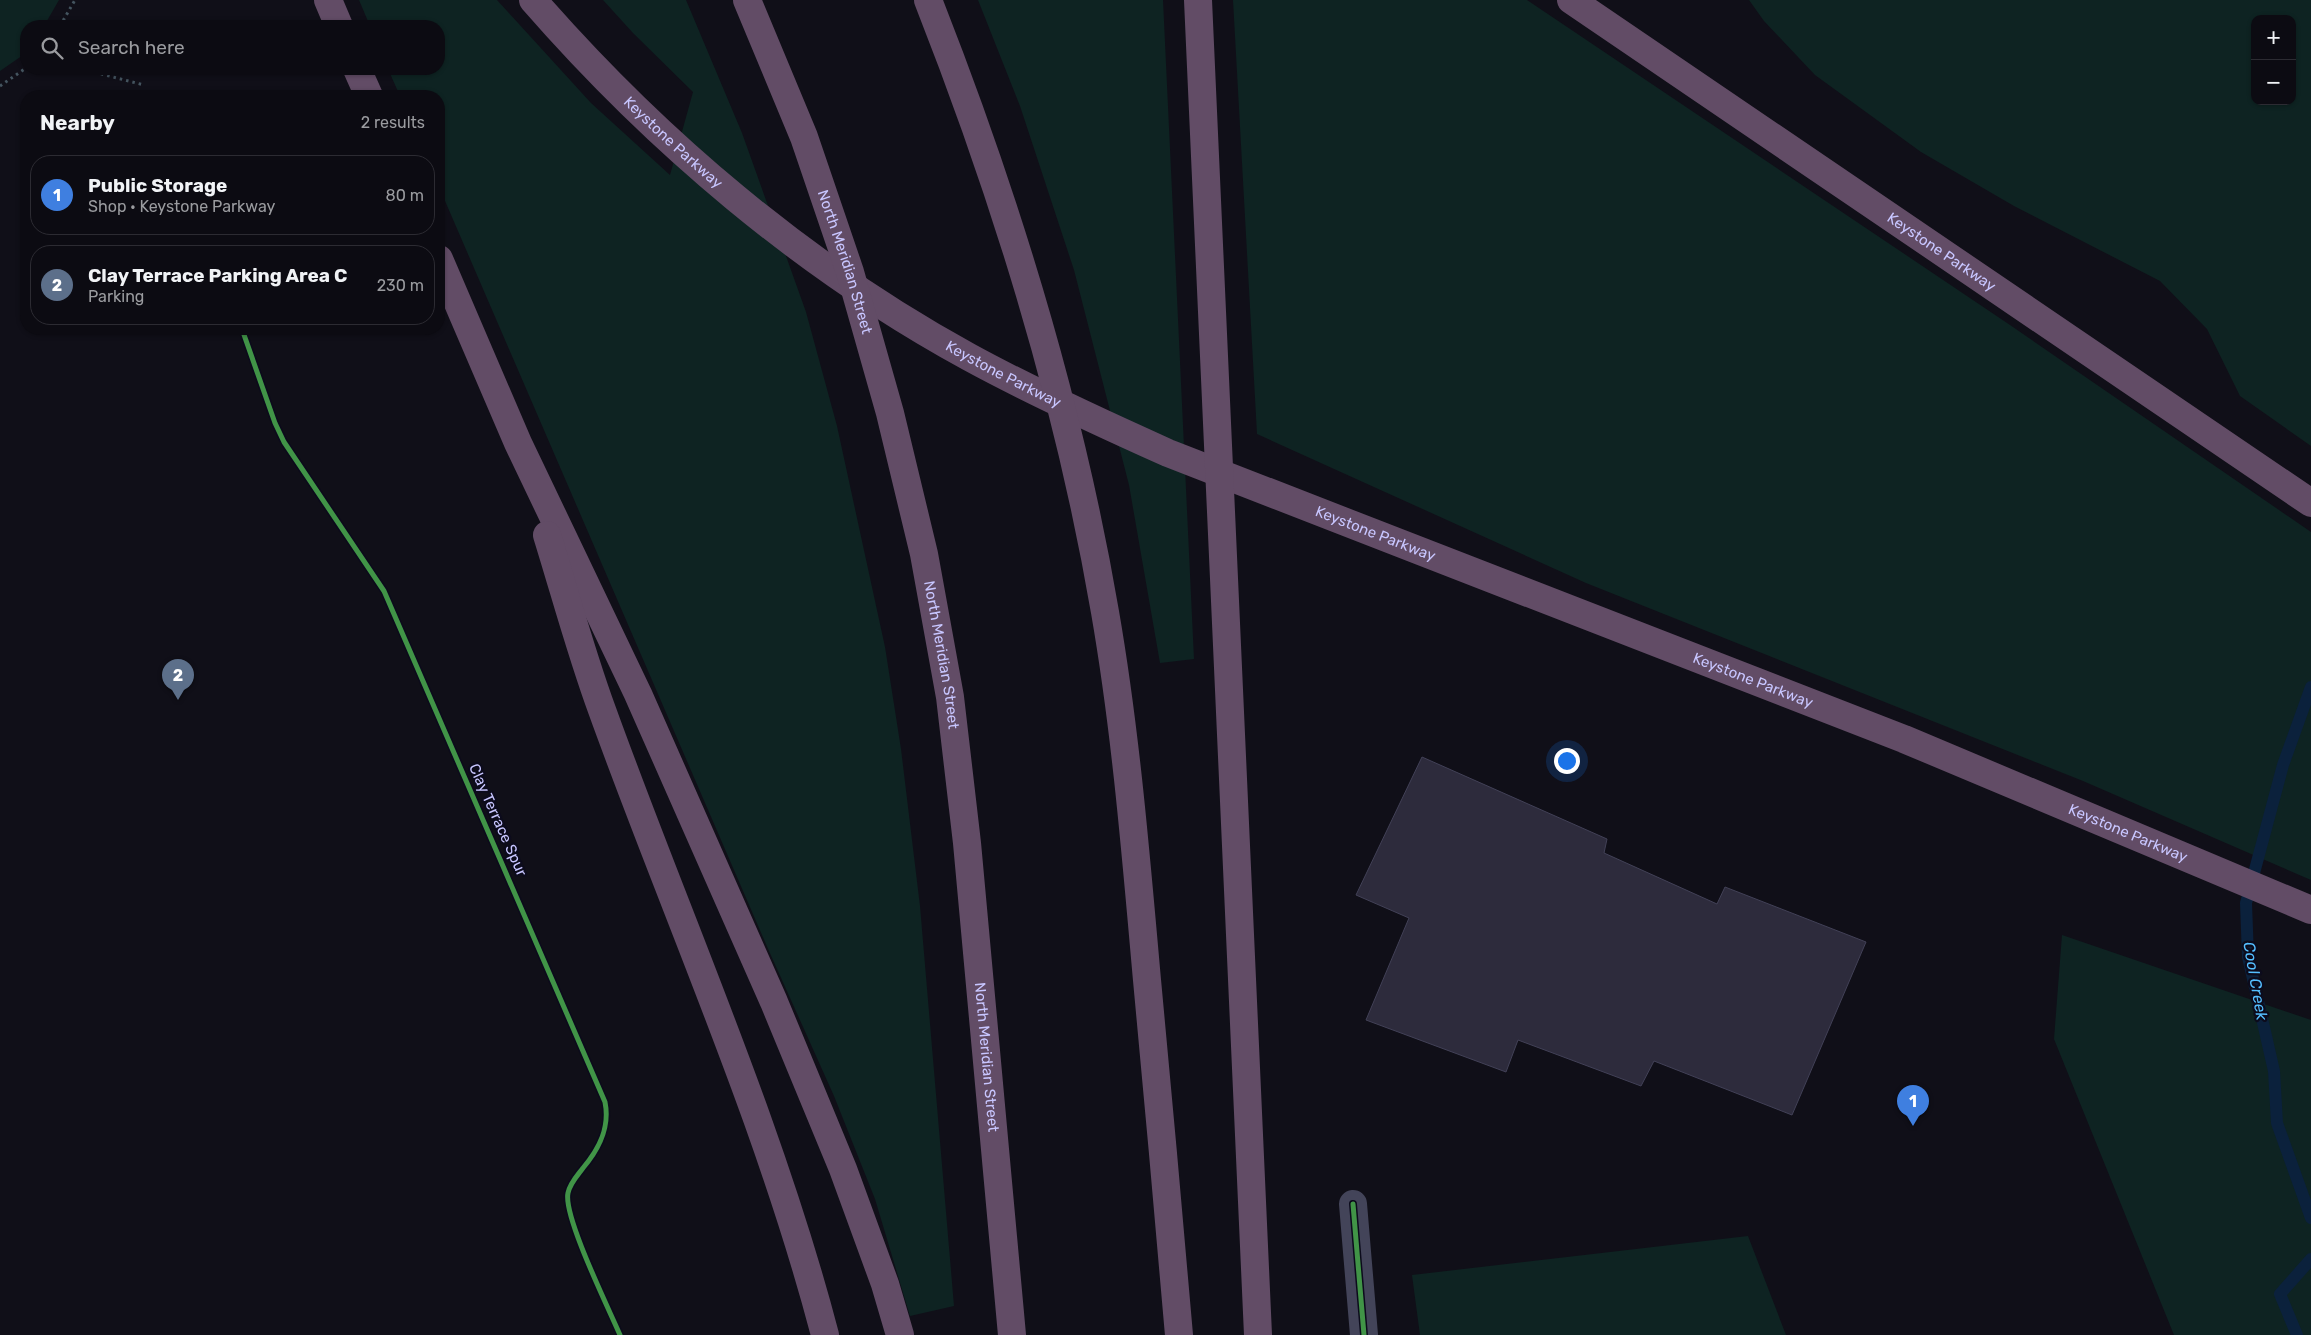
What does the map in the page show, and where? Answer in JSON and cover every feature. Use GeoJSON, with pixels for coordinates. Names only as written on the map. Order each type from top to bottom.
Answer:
{"type":"FeatureCollection","features":[{"type":"Feature","properties":{"kind":"highway"},"geometry":{"type":"LineString","coordinates":[[328,0],[336,20]]}},
{"type":"Feature","properties":{"kind":"highway","name":"Keystone Parkway"},"geometry":{"type":"LineString","coordinates":[[534,0],[612,84],[682,151],[752,210],[828,268],[898,315],[968,357],[1101,423],[1168,453],[1904,739],[2311,910]]}},
{"type":"Feature","properties":{"kind":"highway","name":"North Meridian Street"},"geometry":{"type":"LineString","coordinates":[[747,0],[804,137],[850,272],[890,413],[924,554],[950,697],[967,843],[1012,1335]]}},
{"type":"Feature","properties":{"kind":"highway"},"geometry":{"type":"LineString","coordinates":[[928,0],[998,188],[1039,326],[1076,470],[1105,612],[1134,828],[1180,1335]]}},
{"type":"Feature","properties":{"kind":"highway"},"geometry":{"type":"LineString","coordinates":[[1198,0],[1258,1335]]}},
{"type":"Feature","properties":{"kind":"highway","name":"Keystone Parkway"},"geometry":{"type":"LineString","coordinates":[[1571,0],[2311,503]]}},
{"type":"Feature","properties":{"kind":"highway"},"geometry":{"type":"LineString","coordinates":[[360,75],[366,90]]}},
{"type":"Feature","properties":{"kind":"highway"},"geometry":{"type":"LineString","coordinates":[[445,273],[518,443],[638,694],[774,1002],[843,1169],[900,1335]]}},
{"type":"Feature","properties":{"kind":"highway"},"geometry":{"type":"LineString","coordinates":[[518,443],[601,708],[774,1165],[808,1269],[825,1335]]}},
{"type":"Feature","properties":{"kind":"street"},"geometry":{"type":"LineString","coordinates":[[1353,1204],[1364,1335]]}},
{"type":"Feature","properties":{"kind":"path"},"geometry":{"type":"LineString","coordinates":[[63,20],[75,0]]}},
{"type":"Feature","properties":{"kind":"path"},"geometry":{"type":"LineString","coordinates":[[0,86],[20,72]]}},
{"type":"Feature","properties":{"kind":"path"},"geometry":{"type":"LineString","coordinates":[[102,75],[145,88]]}},
{"type":"Feature","properties":{"kind":"path"},"geometry":{"type":"LineString","coordinates":[[140,77],[145,88]]}},
{"type":"Feature","properties":{"kind":"green space"},"geometry":{"type":"Polygon","coordinates":[[[0,0],[59,0],[47,20],[20,20],[20,57],[0,71],[0,0]]]}},
{"type":"Feature","properties":{"kind":"green space"},"geometry":{"type":"Polygon","coordinates":[[[359,0],[497,0],[591,103],[670,175],[693,92],[633,33],[603,0],[686,0],[742,133],[806,312],[837,426],[885,647],[901,749],[920,906],[954,1306],[910,1316],[875,1199],[834,1096],[769,951],[445,201],[445,90],[397,90],[391,75],[445,75],[445,20],[367,20],[359,0]]]}},
{"type":"Feature","properties":{"kind":"green space"},"geometry":{"type":"Polygon","coordinates":[[[978,0],[1163,0],[1194,659],[1160,663],[1129,485],[1074,270],[1020,106],[978,0]]]}},
{"type":"Feature","properties":{"kind":"green space"},"geometry":{"type":"Polygon","coordinates":[[[1233,0],[1527,0],[2010,325],[2311,532],[2311,880],[2083,781],[1586,583],[1257,434],[1233,0]]]}},
{"type":"Feature","properties":{"kind":"green space"},"geometry":{"type":"Polygon","coordinates":[[[1749,0],[2311,0],[2311,446],[2240,396],[2207,329],[2160,281],[2014,206],[1921,152],[1815,75],[1764,21],[1749,0]]]}},
{"type":"Feature","properties":{"kind":"green space"},"geometry":{"type":"Polygon","coordinates":[[[2062,935],[2311,1020],[2311,1335],[2174,1335],[2054,1039],[2062,935]]]}},
{"type":"Feature","properties":{"kind":"green space"},"geometry":{"type":"Polygon","coordinates":[[[1748,1236],[1786,1335],[1420,1335],[1412,1275],[1748,1236]]]}},
{"type":"Feature","properties":{"kind":"building"},"geometry":{"type":"Polygon","coordinates":[[[1422,757],[1607,839],[1604,853],[1717,904],[1725,887],[1866,942],[1792,1115],[1654,1061],[1641,1086],[1518,1040],[1506,1072],[1366,1020],[1409,918],[1356,895],[1422,757]]]}},
{"type":"Feature","properties":{"kind":"waterway","name":"Cool Creek"},"geometry":{"type":"LineString","coordinates":[[2311,687],[2283,765],[2246,903],[2248,957],[2274,1071],[2277,1123],[2311,1218]]}},
{"type":"Feature","properties":{"kind":"waterway","name":"Cool Creek"},"geometry":{"type":"LineString","coordinates":[[2297,1335],[2280,1294],[2311,1259]]}},
{"type":"Feature","properties":{"kind":"cycle path","name":"Clay Terrace Spur"},"geometry":{"type":"LineString","coordinates":[[244,335],[275,423],[284,442],[384,591],[605,1102],[605,1129],[599,1145],[570,1186],[568,1205],[579,1241],[620,1335]]}},
{"type":"Feature","properties":{"kind":"cycle path"},"geometry":{"type":"LineString","coordinates":[[1353,1204],[1364,1335]]}},
{"type":"Feature","properties":{"kind":"place","name":"Clay Terrace Parking Area C"},"geometry":{"type":"Point","coordinates":[178,700]}},
{"type":"Feature","properties":{"kind":"place","name":"Public Storage"},"geometry":{"type":"Point","coordinates":[1913,1126]}}]}
